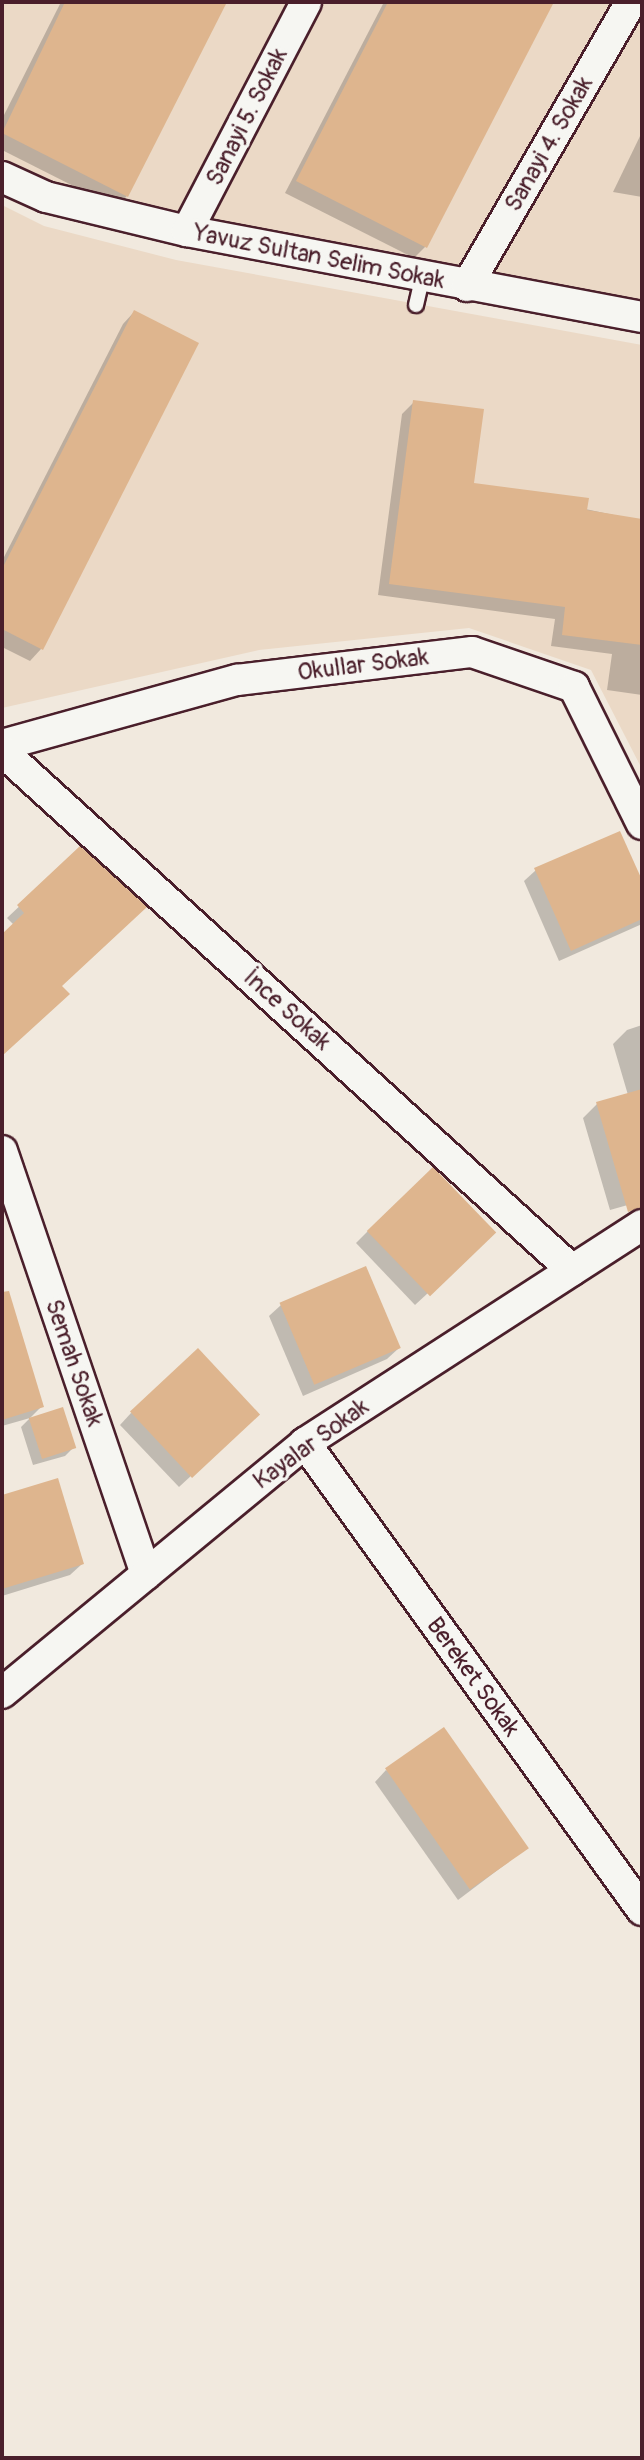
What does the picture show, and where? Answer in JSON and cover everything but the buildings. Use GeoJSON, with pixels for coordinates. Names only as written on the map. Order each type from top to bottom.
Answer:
{"type":"FeatureCollection","features":[{"type":"Feature","properties":{"kind":"street","name":"Sanayi 5. Sokak"},"geometry":{"type":"LineString","coordinates":[[187,231],[306,2]]}},
{"type":"Feature","properties":{"kind":"street","name":"Sanayi 4. Sokak"},"geometry":{"type":"LineString","coordinates":[[467,286],[631,2]]}},
{"type":"Feature","properties":{"kind":"street","name":"Yavuz Sultan Selim Sokak"},"geometry":{"type":"LineString","coordinates":[[2,177],[46,197],[419,292],[467,286],[642,317]]}},
{"type":"Feature","properties":{"kind":"street","name":"Okullar Sokak"},"geometry":{"type":"LineString","coordinates":[[2,748],[237,680],[472,652],[574,687],[642,824]]}},
{"type":"Feature","properties":{"kind":"street","name":"İnce Sokak"},"geometry":{"type":"LineString","coordinates":[[2,748],[572,1270]]}},
{"type":"Feature","properties":{"kind":"street","name":"Semah Sokak"},"geometry":{"type":"LineString","coordinates":[[2,1151],[146,1574]]}},
{"type":"Feature","properties":{"kind":"street","name":"Kayalar Sokak"},"geometry":{"type":"LineString","coordinates":[[2,1693],[305,1443],[642,1225]]}},
{"type":"Feature","properties":{"kind":"street","name":"Bereket Sokak"},"geometry":{"type":"LineString","coordinates":[[305,1443],[642,1910]]}},
{"type":"Feature","properties":{"kind":"shaded area"},"geometry":{"type":"Polygon","coordinates":[[[2,2],[642,2],[642,317],[2,177],[2,2]]]}},
{"type":"Feature","properties":{"kind":"shaded area"},"geometry":{"type":"Polygon","coordinates":[[[2,205],[44,226],[176,260],[642,345],[642,769],[591,670],[469,628],[259,650],[2,708],[2,205]]]}}]}
